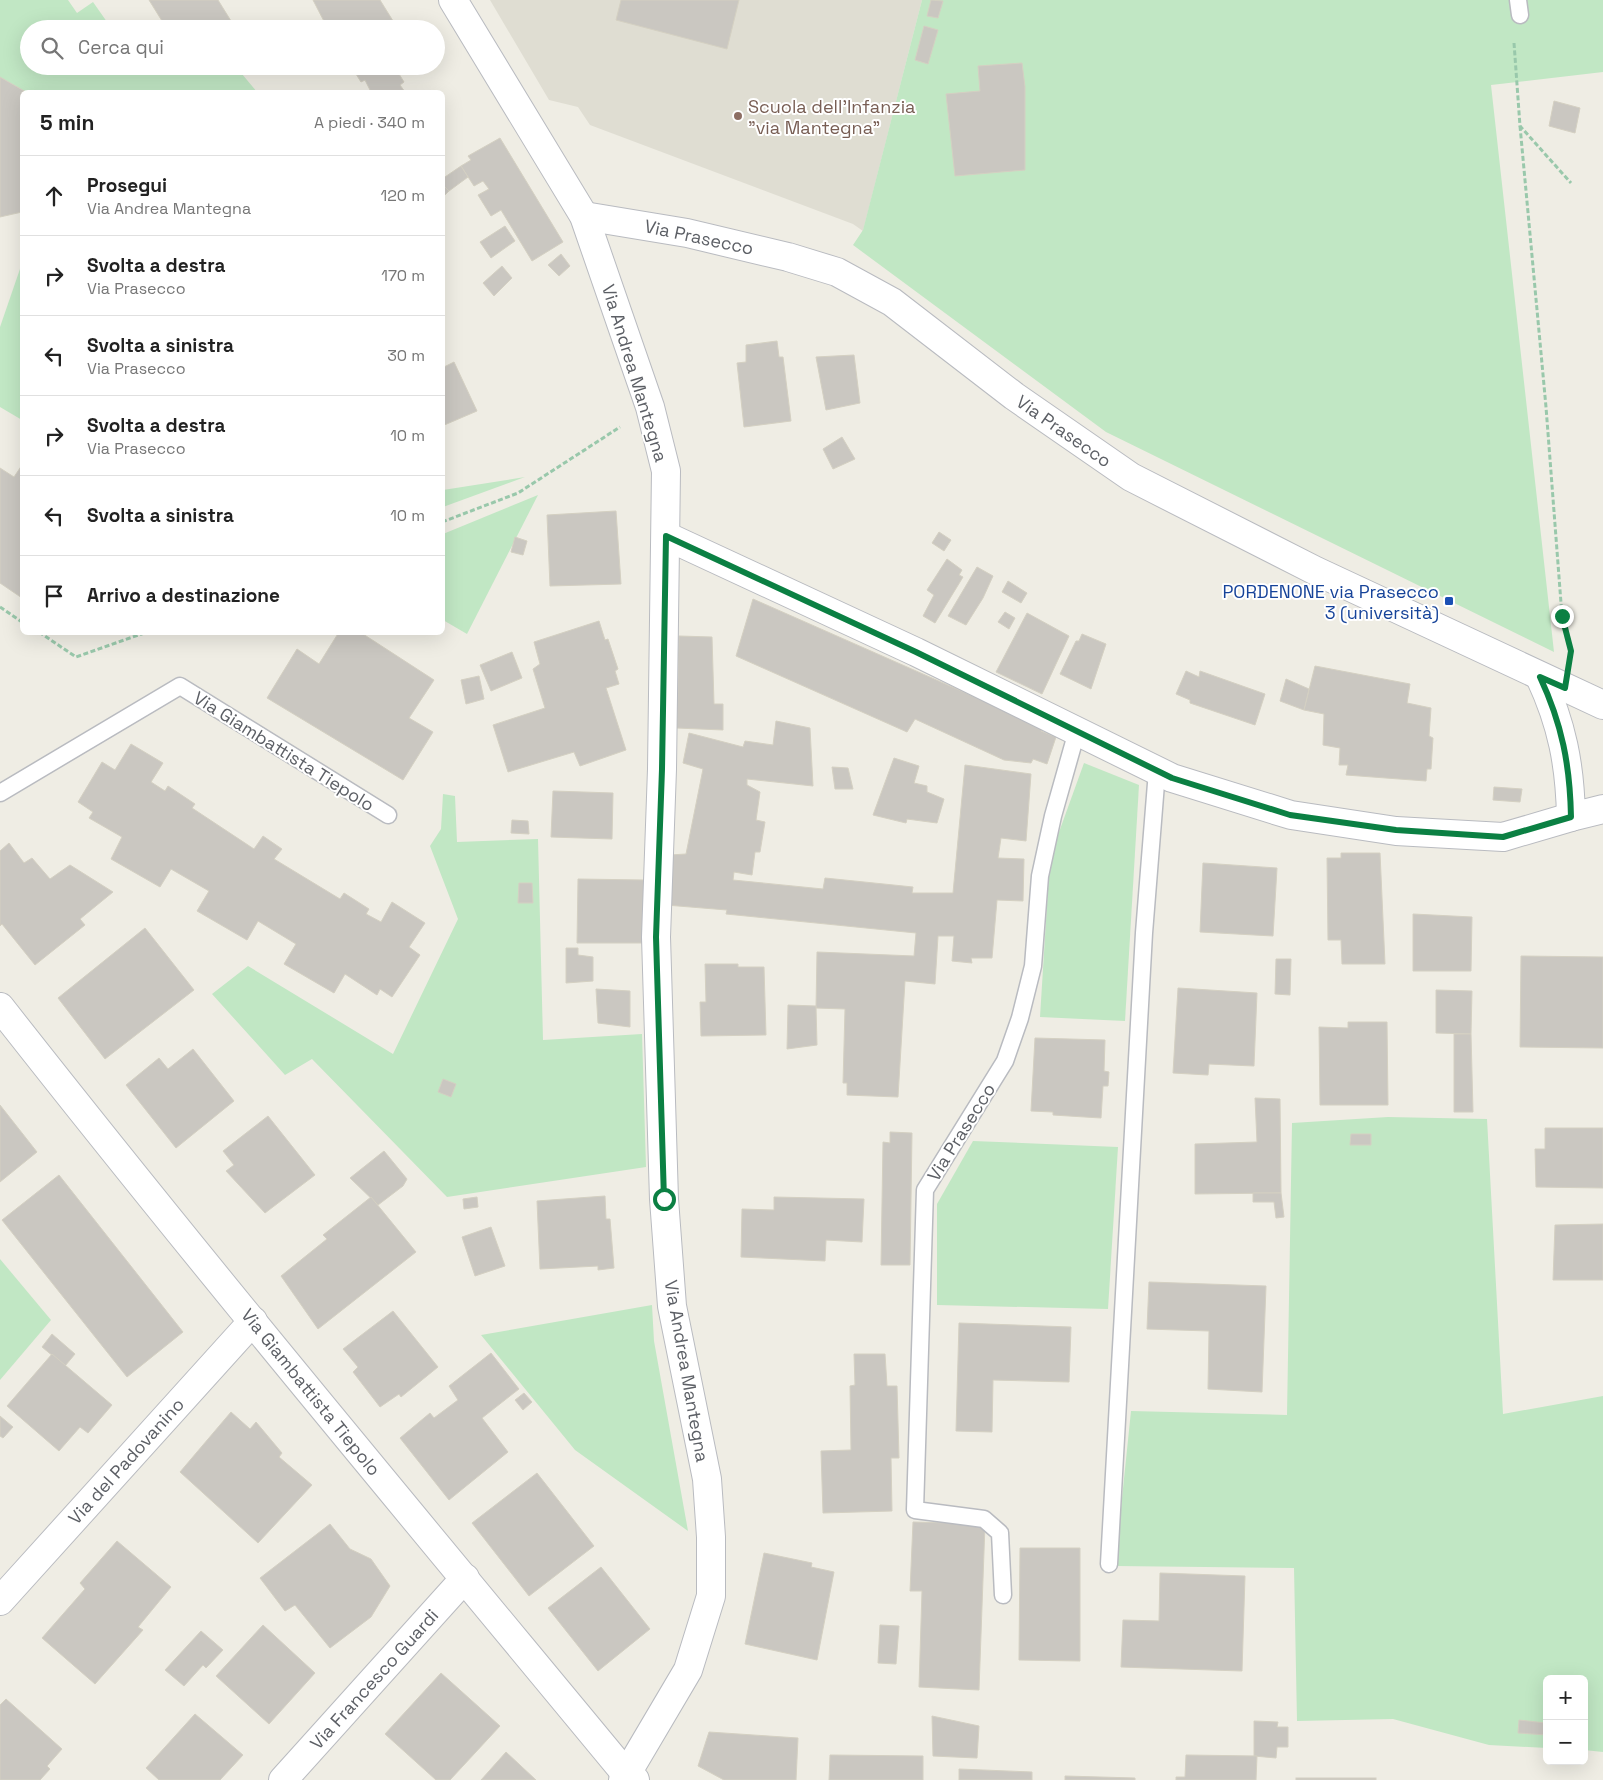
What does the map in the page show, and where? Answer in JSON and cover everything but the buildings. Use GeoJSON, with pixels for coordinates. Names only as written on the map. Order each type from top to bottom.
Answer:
{"type":"FeatureCollection","features":[{"type":"Feature","properties":{"kind":"street","name":"Via Andrea Mantegna"},"geometry":{"type":"LineString","coordinates":[[453,0],[584,216],[650,407],[666,472],[662,769],[656,937],[664,1199],[672,1306],[707,1479],[711,1537],[711,1596],[688,1670],[628,1778]]}},
{"type":"Feature","properties":{"kind":"street","name":"Via Prasecco"},"geometry":{"type":"LineString","coordinates":[[584,216],[687,232],[788,257],[837,272],[892,302],[1014,396],[1131,477],[1316,570],[1603,705]]}},
{"type":"Feature","properties":{"kind":"street"},"geometry":{"type":"LineString","coordinates":[[666,536],[916,652],[1172,778],[1290,815],[1396,830],[1503,837],[1571,817],[1603,810]]}},
{"type":"Feature","properties":{"kind":"street"},"geometry":{"type":"LineString","coordinates":[[1540,677],[1555,708],[1561,731],[1570,777],[1571,817]]}},
{"type":"Feature","properties":{"kind":"street","name":"Via Giambattista Tiepolo"},"geometry":{"type":"LineString","coordinates":[[0,1008],[102,1136],[628,1778]]}},
{"type":"Feature","properties":{"kind":"street","name":"Via del Padovanino"},"geometry":{"type":"LineString","coordinates":[[0,1601],[253,1321]]}},
{"type":"Feature","properties":{"kind":"street","name":"Via Francesco Guardi"},"geometry":{"type":"LineString","coordinates":[[283,1780],[465,1578]]}},
{"type":"Feature","properties":{"kind":"lane","name":"Via Giambattista Tiepolo"},"geometry":{"type":"LineString","coordinates":[[0,793],[180,686],[388,815]]}},
{"type":"Feature","properties":{"kind":"lane","name":"Via Prasecco"},"geometry":{"type":"LineString","coordinates":[[1003,1595],[1000,1533],[984,1519],[915,1510],[926,1190],[1005,1061],[1020,1018],[1032,966],[1040,876],[1053,816],[1077,731]]}},
{"type":"Feature","properties":{"kind":"lane"},"geometry":{"type":"LineString","coordinates":[[1108,1564],[1144,933],[1157,771]]}},
{"type":"Feature","properties":{"kind":"path"},"geometry":{"type":"LineString","coordinates":[[1519,8],[1514,43],[1520,126],[1546,407],[1562,616],[1571,651],[1565,688]]}},
{"type":"Feature","properties":{"kind":"path"},"geometry":{"type":"LineString","coordinates":[[1520,126],[1571,184]]}},
{"type":"Feature","properties":{"kind":"path"},"geometry":{"type":"LineString","coordinates":[[445,521],[518,493],[650,407]]}},
{"type":"Feature","properties":{"kind":"path"},"geometry":{"type":"LineString","coordinates":[[0,607],[20,621]]}},
{"type":"Feature","properties":{"kind":"path"},"geometry":{"type":"LineString","coordinates":[[43,635],[76,657],[138,635]]}},
{"type":"Feature","properties":{"kind":"shaded area","name":"Scuola dell’Infanzia \"via Mantegna\""},"geometry":{"type":"Polygon","coordinates":[[[490,0],[922,0],[863,231],[853,224],[590,125],[578,107],[549,100],[490,0]]]}},
{"type":"Feature","properties":{"kind":"green space"},"geometry":{"type":"Polygon","coordinates":[[[0,0],[68,0],[77,13],[93,2],[106,20],[20,20],[20,75],[243,75],[255,90],[23,90],[0,77],[0,0]]]}},
{"type":"Feature","properties":{"kind":"green space"},"geometry":{"type":"Polygon","coordinates":[[[922,0],[1603,0],[1603,72],[1491,85],[1554,652],[1106,432],[853,245],[863,230],[922,0]]]}},
{"type":"Feature","properties":{"kind":"green space"},"geometry":{"type":"Polygon","coordinates":[[[20,269],[20,419],[0,407],[0,327],[20,269]]]}},
{"type":"Feature","properties":{"kind":"green space"},"geometry":{"type":"Polygon","coordinates":[[[525,477],[445,506],[445,490],[525,477]]]}},
{"type":"Feature","properties":{"kind":"green space"},"geometry":{"type":"Polygon","coordinates":[[[538,495],[467,634],[445,621],[445,533],[538,495]]]}},
{"type":"Feature","properties":{"kind":"green space"},"geometry":{"type":"Polygon","coordinates":[[[1084,763],[1139,785],[1125,1021],[1040,1017],[1050,857],[1084,763]]]}},
{"type":"Feature","properties":{"kind":"green space"},"geometry":{"type":"Polygon","coordinates":[[[443,794],[455,796],[457,842],[538,839],[543,1040],[642,1034],[646,1167],[447,1197],[312,1059],[285,1075],[212,994],[248,966],[393,1054],[458,919],[430,846],[441,829],[443,794]]]}},
{"type":"Feature","properties":{"kind":"green space"},"geometry":{"type":"Polygon","coordinates":[[[1388,1117],[1487,1119],[1503,1414],[1603,1396],[1603,1752],[1588,1750],[1588,1675],[1543,1675],[1543,1748],[1489,1745],[1393,1719],[1297,1721],[1294,1568],[1115,1566],[1131,1411],[1287,1415],[1292,1123],[1388,1117]]]}},
{"type":"Feature","properties":{"kind":"green space"},"geometry":{"type":"Polygon","coordinates":[[[973,1141],[1118,1147],[1108,1309],[937,1305],[937,1204],[973,1141]]]}},
{"type":"Feature","properties":{"kind":"green space"},"geometry":{"type":"Polygon","coordinates":[[[0,1259],[51,1320],[0,1380],[0,1259]]]}},
{"type":"Feature","properties":{"kind":"green space"},"geometry":{"type":"Polygon","coordinates":[[[652,1305],[654,1341],[688,1531],[575,1450],[481,1335],[652,1305]]]}},
{"type":"Feature","properties":{"kind":"place","name":"Scuola dell’Infanzia \"via Mantegna\""},"geometry":{"type":"Point","coordinates":[738,116]}},
{"type":"Feature","properties":{"kind":"place","name":"PORDENONE via Prasecco 3 (università)"},"geometry":{"type":"Point","coordinates":[1449,601]}},
{"type":"Feature","properties":{"kind":"route"},"geometry":{"type":"LineString","coordinates":[[664,1199],[656,937],[662,769],[666,536],[916,652],[1172,778],[1290,815],[1396,830],[1503,837],[1571,817],[1570,777],[1561,731],[1555,708],[1540,677],[1565,688],[1571,651],[1562,616]]}}]}
